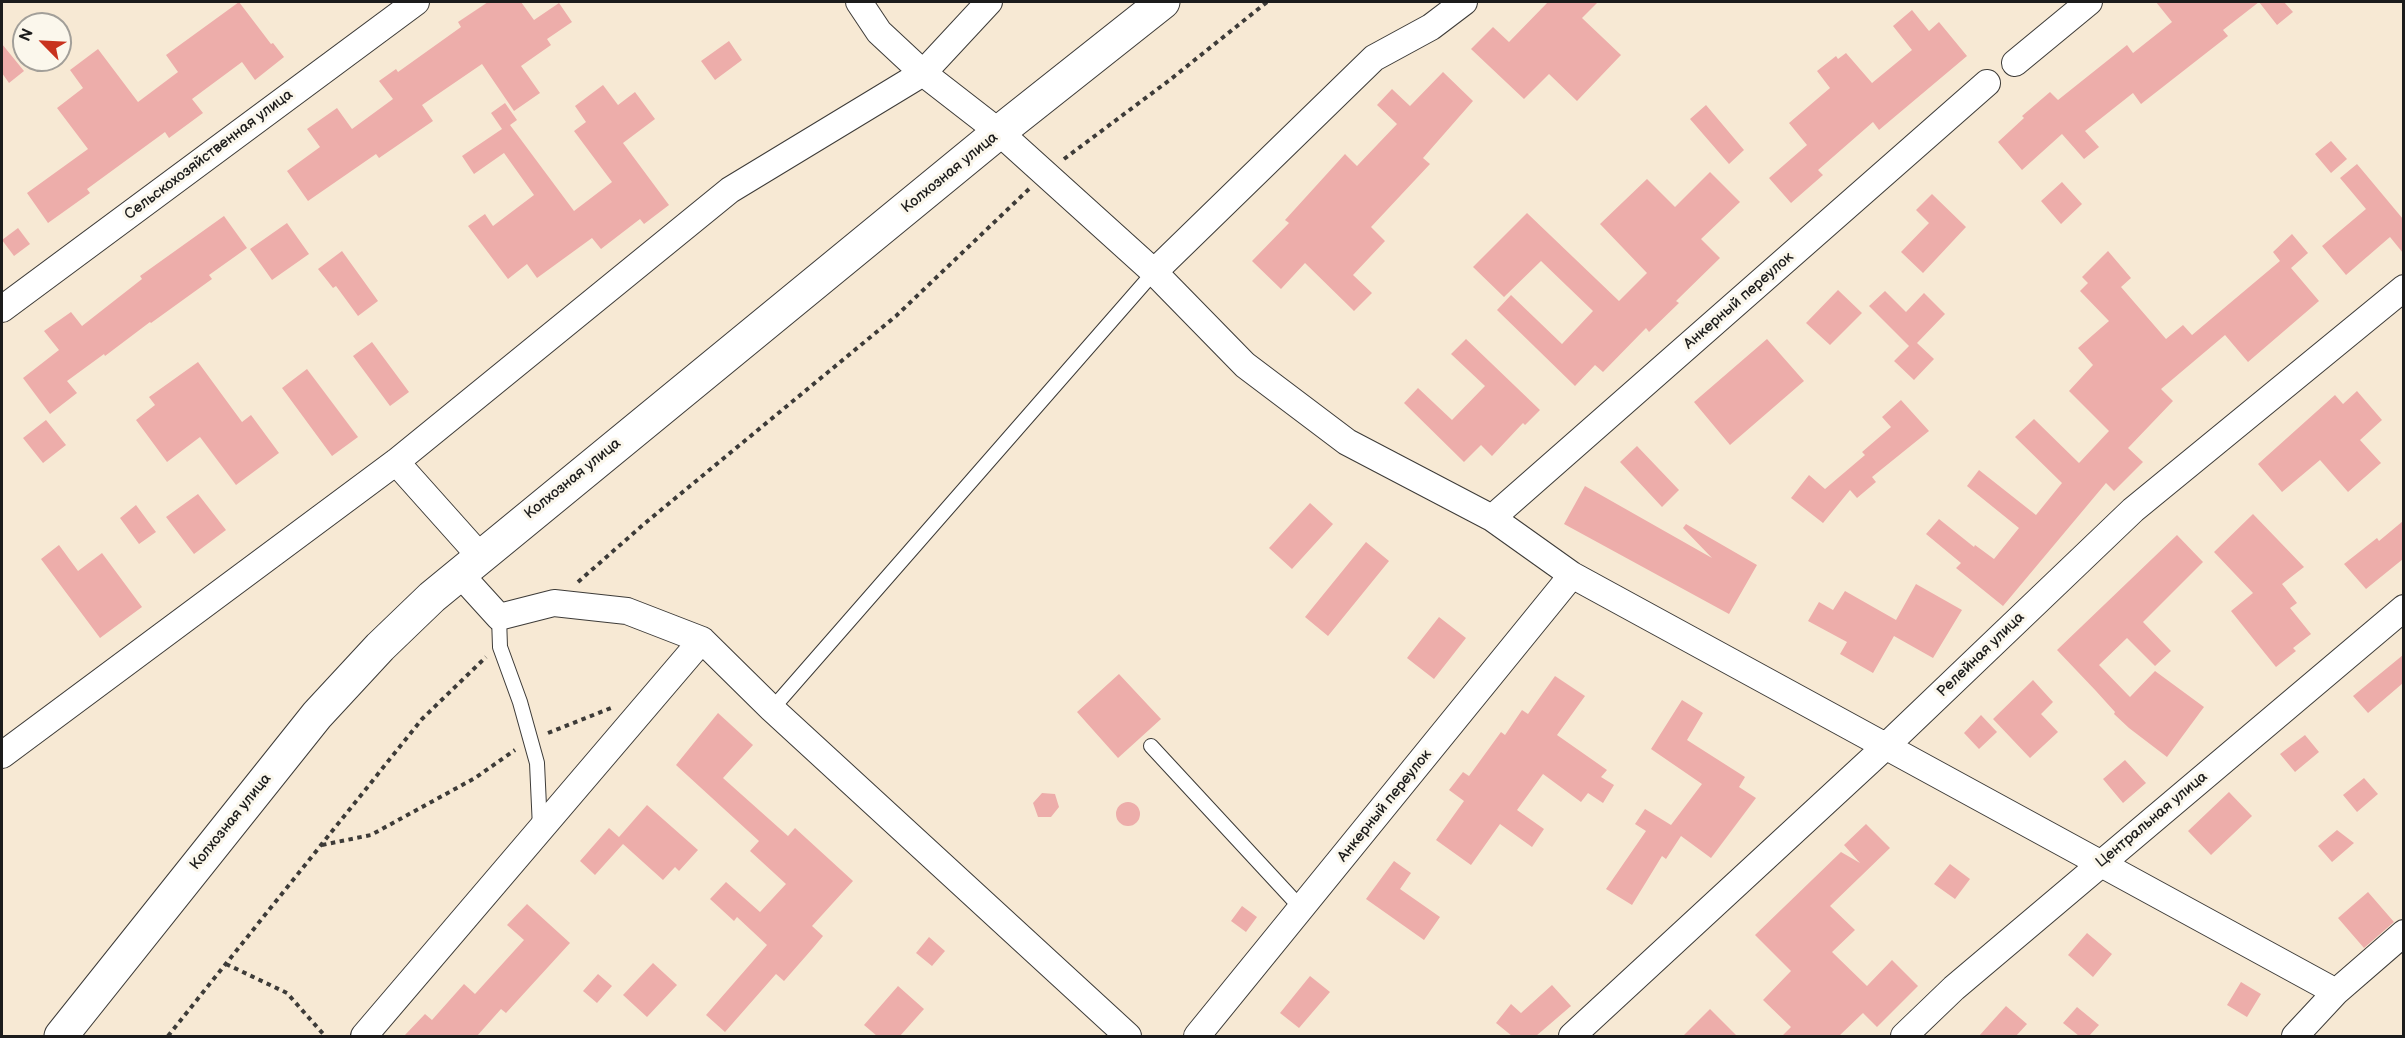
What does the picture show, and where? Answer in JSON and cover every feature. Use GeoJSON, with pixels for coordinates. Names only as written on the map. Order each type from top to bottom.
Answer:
{"type":"FeatureCollection","features":[{"type":"Feature","properties":{"kind":"main road","name":"Колхозная улица"},"geometry":{"type":"LineString","coordinates":[[61,1036],[317,715],[380,647],[432,597],[999,132],[1163,2]]}},
{"type":"Feature","properties":{"kind":"street","name":"Сельскохозяйственная улица"},"geometry":{"type":"LineString","coordinates":[[2,309],[416,2]]}},
{"type":"Feature","properties":{"kind":"street"},"geometry":{"type":"LineString","coordinates":[[859,2],[879,32],[923,73],[999,132],[1154,272],[1245,365],[1347,442],[1492,519],[1572,574],[2336,992]]}},
{"type":"Feature","properties":{"kind":"street"},"geometry":{"type":"LineString","coordinates":[[2,756],[396,462],[730,190],[923,73],[989,2]]}},
{"type":"Feature","properties":{"kind":"street"},"geometry":{"type":"LineString","coordinates":[[1154,272],[1374,58],[1431,27],[1464,2]]}},
{"type":"Feature","properties":{"kind":"street"},"geometry":{"type":"LineString","coordinates":[[2015,63],[2089,2]]}},
{"type":"Feature","properties":{"kind":"street","name":"Анкерный переулок"},"geometry":{"type":"LineString","coordinates":[[1492,519],[1987,83]]}},
{"type":"Feature","properties":{"kind":"street","name":"Релейная улица"},"geometry":{"type":"LineString","coordinates":[[1572,1036],[1885,747],[2133,510],[2403,288]]}},
{"type":"Feature","properties":{"kind":"street"},"geometry":{"type":"LineString","coordinates":[[396,462],[470,565],[499,618],[554,603],[627,611],[702,640],[772,709],[1128,1036]]}},
{"type":"Feature","properties":{"kind":"street","name":"Анкерный переулок"},"geometry":{"type":"LineString","coordinates":[[1197,1036],[1572,574]]}},
{"type":"Feature","properties":{"kind":"street","name":"Центральная улица"},"geometry":{"type":"LineString","coordinates":[[1904,1036],[1954,988],[2403,608]]}},
{"type":"Feature","properties":{"kind":"street"},"geometry":{"type":"LineString","coordinates":[[364,1036],[702,640]]}},
{"type":"Feature","properties":{"kind":"street"},"geometry":{"type":"LineString","coordinates":[[2295,1036],[2336,992],[2403,933]]}},
{"type":"Feature","properties":{"kind":"lane"},"geometry":{"type":"LineString","coordinates":[[772,709],[1154,272]]}},
{"type":"Feature","properties":{"kind":"lane"},"geometry":{"type":"LineString","coordinates":[[499,618],[500,647],[520,702],[537,763],[540,832]]}},
{"type":"Feature","properties":{"kind":"lane"},"geometry":{"type":"LineString","coordinates":[[1151,746],[1301,908]]}},
{"type":"Feature","properties":{"kind":"path"},"geometry":{"type":"LineString","coordinates":[[554,603],[644,524],[896,316],[1045,173],[1171,79],[1268,2]]}},
{"type":"Feature","properties":{"kind":"path"},"geometry":{"type":"LineString","coordinates":[[168,1036],[422,719],[475,666],[500,647]]}},
{"type":"Feature","properties":{"kind":"path"},"geometry":{"type":"LineString","coordinates":[[321,845],[371,835],[475,778],[530,739],[617,706]]}},
{"type":"Feature","properties":{"kind":"path"},"geometry":{"type":"LineString","coordinates":[[226,964],[287,993],[325,1036]]}},
{"type":"Feature","properties":{"kind":"building"},"geometry":{"type":"Polygon","coordinates":[[[239,2],[271,44],[273,43],[284,57],[255,80],[242,62],[192,99],[203,113],[169,138],[165,132],[87,189],[90,193],[48,223],[27,193],[88,149],[57,108],[83,88],[71,72],[72,68],[98,49],[138,102],[178,72],[166,55],[239,2]]]}},
{"type":"Feature","properties":{"kind":"building"},"geometry":{"type":"Polygon","coordinates":[[[488,2],[521,2],[534,20],[559,3],[572,22],[547,39],[551,45],[521,66],[540,93],[514,111],[482,64],[422,105],[433,121],[379,158],[376,154],[308,201],[287,171],[320,147],[307,129],[337,108],[352,129],[393,99],[379,81],[396,69],[398,72],[461,27],[458,22],[488,2]]]}},
{"type":"Feature","properties":{"kind":"building"},"geometry":{"type":"Polygon","coordinates":[[[1548,2],[1598,2],[1582,18],[1621,55],[1577,101],[1549,74],[1524,99],[1471,49],[1493,27],[1509,42],[1548,2]]]}},
{"type":"Feature","properties":{"kind":"building"},"geometry":{"type":"Polygon","coordinates":[[[2156,2],[2259,2],[2223,30],[2228,36],[2141,104],[2133,93],[2085,131],[2099,147],[2084,159],[2062,134],[2022,170],[1998,142],[2024,118],[2022,116],[2050,92],[2058,100],[2127,45],[2133,53],[2172,22],[2156,2]]]}},
{"type":"Feature","properties":{"kind":"building"},"geometry":{"type":"Polygon","coordinates":[[[2259,2],[2284,2],[2293,12],[2277,25],[2259,2]]]}},
{"type":"Feature","properties":{"kind":"building"},"geometry":{"type":"Polygon","coordinates":[[[1912,10],[1929,31],[1939,22],[1967,56],[1879,130],[1873,122],[1818,170],[1823,175],[1791,203],[1769,178],[1807,145],[1789,123],[1830,88],[1817,71],[1836,56],[1838,59],[1846,53],[1872,83],[1912,50],[1893,26],[1912,10]]]}},
{"type":"Feature","properties":{"kind":"building"},"geometry":{"type":"Polygon","coordinates":[[[729,41],[742,60],[715,80],[701,61],[729,41]]]}},
{"type":"Feature","properties":{"kind":"building"},"geometry":{"type":"Polygon","coordinates":[[[2,44],[12,56],[12,72],[23,72],[9,83],[2,73],[2,44]]]}},
{"type":"Feature","properties":{"kind":"building"},"geometry":{"type":"Polygon","coordinates":[[[1443,72],[1473,101],[1423,158],[1430,164],[1371,227],[1385,241],[1353,275],[1372,293],[1354,311],[1305,263],[1281,289],[1252,261],[1289,223],[1285,220],[1345,154],[1357,166],[1397,124],[1377,105],[1392,89],[1410,106],[1443,72]]]}},
{"type":"Feature","properties":{"kind":"building"},"geometry":{"type":"Polygon","coordinates":[[[603,85],[618,105],[635,92],[655,119],[623,143],[669,205],[644,224],[640,219],[601,249],[592,238],[537,278],[527,264],[508,279],[468,226],[485,214],[493,226],[534,195],[504,153],[474,174],[462,156],[502,129],[491,113],[505,103],[517,120],[510,125],[574,211],[612,182],[574,131],[586,122],[575,106],[603,85]]]}},
{"type":"Feature","properties":{"kind":"building"},"geometry":{"type":"Polygon","coordinates":[[[1706,105],[1744,150],[1729,164],[1690,119],[1706,105]]]}},
{"type":"Feature","properties":{"kind":"building"},"geometry":{"type":"Polygon","coordinates":[[[2331,141],[2347,159],[2331,173],[2315,154],[2331,141]]]}},
{"type":"Feature","properties":{"kind":"building"},"geometry":{"type":"Polygon","coordinates":[[[2357,164],[2403,219],[2403,253],[2390,237],[2346,275],[2322,246],[2366,209],[2340,178],[2357,164]]]}},
{"type":"Feature","properties":{"kind":"building"},"geometry":{"type":"Polygon","coordinates":[[[1710,172],[1740,202],[1701,239],[1720,258],[1676,301],[1679,303],[1649,332],[1646,328],[1603,372],[1595,365],[1575,386],[1497,310],[1511,295],[1562,344],[1593,311],[1541,261],[1504,297],[1473,267],[1527,213],[1619,301],[1647,273],[1600,224],[1647,179],[1675,207],[1710,172]]]}},
{"type":"Feature","properties":{"kind":"building"},"geometry":{"type":"Polygon","coordinates":[[[2062,182],[2082,204],[2061,224],[2041,201],[2062,182]]]}},
{"type":"Feature","properties":{"kind":"building"},"geometry":{"type":"Polygon","coordinates":[[[1932,194],[1966,227],[1923,273],[1901,252],[1929,223],[1916,210],[1932,194]]]}},
{"type":"Feature","properties":{"kind":"building"},"geometry":{"type":"Polygon","coordinates":[[[224,216],[247,248],[209,275],[212,279],[67,381],[77,393],[50,414],[23,378],[59,350],[44,331],[71,312],[82,326],[142,279],[140,276],[224,216]]]}},
{"type":"Feature","properties":{"kind":"building"},"geometry":{"type":"Polygon","coordinates":[[[287,223],[309,254],[272,280],[250,249],[287,223]]]}},
{"type":"Feature","properties":{"kind":"building"},"geometry":{"type":"Polygon","coordinates":[[[18,228],[30,244],[14,256],[2,240],[18,228]]]}},
{"type":"Feature","properties":{"kind":"building"},"geometry":{"type":"Polygon","coordinates":[[[2292,234],[2308,253],[2291,268],[2319,301],[2248,362],[2225,335],[2161,389],[2173,401],[2128,448],[2143,462],[2114,491],[2106,483],[2003,606],[1956,568],[1961,563],[1926,534],[1939,519],[1974,547],[1975,545],[1994,559],[2019,528],[1967,486],[1979,470],[2036,515],[2062,483],[2015,437],[2034,419],[2079,463],[2109,431],[2069,391],[2093,365],[2078,348],[2109,321],[2080,291],[2088,283],[2082,277],[2108,251],[2131,278],[2121,287],[2166,339],[2183,325],[2192,335],[2280,261],[2273,252],[2292,234]]]}},
{"type":"Feature","properties":{"kind":"building"},"geometry":{"type":"Polygon","coordinates":[[[342,251],[378,301],[358,316],[336,286],[333,288],[318,269],[342,251]]]}},
{"type":"Feature","properties":{"kind":"building"},"geometry":{"type":"Polygon","coordinates":[[[1838,290],[1862,313],[1830,345],[1806,323],[1838,290]]]}},
{"type":"Feature","properties":{"kind":"building"},"geometry":{"type":"Polygon","coordinates":[[[1885,291],[1906,312],[1924,293],[1945,314],[1917,343],[1934,359],[1914,380],[1894,361],[1909,346],[1869,306],[1885,291]]]}},
{"type":"Feature","properties":{"kind":"building"},"geometry":{"type":"Polygon","coordinates":[[[1466,339],[1540,410],[1525,425],[1523,423],[1492,456],[1481,445],[1464,462],[1404,403],[1418,388],[1452,420],[1485,386],[1451,354],[1466,339]]]}},
{"type":"Feature","properties":{"kind":"building"},"geometry":{"type":"Polygon","coordinates":[[[1767,339],[1804,381],[1730,445],[1694,402],[1767,339]]]}},
{"type":"Feature","properties":{"kind":"building"},"geometry":{"type":"Polygon","coordinates":[[[372,342],[409,392],[390,406],[353,356],[372,342]]]}},
{"type":"Feature","properties":{"kind":"building"},"geometry":{"type":"Polygon","coordinates":[[[198,362],[242,422],[251,415],[279,453],[236,485],[200,437],[167,462],[136,420],[155,405],[149,397],[198,362]]]}},
{"type":"Feature","properties":{"kind":"building"},"geometry":{"type":"Polygon","coordinates":[[[307,369],[358,437],[332,456],[282,388],[307,369]]]}},
{"type":"Feature","properties":{"kind":"building"},"geometry":{"type":"Polygon","coordinates":[[[2357,391],[2382,420],[2360,440],[2381,463],[2348,492],[2320,460],[2282,492],[2258,464],[2335,395],[2343,404],[2357,391]]]}},
{"type":"Feature","properties":{"kind":"building"},"geometry":{"type":"Polygon","coordinates":[[[1901,400],[1929,431],[1872,477],[1876,482],[1857,498],[1850,490],[1823,523],[1791,498],[1809,475],[1825,489],[1865,455],[1862,452],[1891,427],[1882,417],[1901,400]]]}},
{"type":"Feature","properties":{"kind":"building"},"geometry":{"type":"Polygon","coordinates":[[[46,420],[66,445],[43,463],[23,438],[46,420]]]}},
{"type":"Feature","properties":{"kind":"building"},"geometry":{"type":"Polygon","coordinates":[[[1637,446],[1679,490],[1662,507],[1620,462],[1637,446]]]}},
{"type":"Feature","properties":{"kind":"building"},"geometry":{"type":"Polygon","coordinates":[[[1585,486],[1712,558],[1683,528],[1686,524],[1757,565],[1729,614],[1564,524],[1585,486]]]}},
{"type":"Feature","properties":{"kind":"building"},"geometry":{"type":"Polygon","coordinates":[[[198,494],[226,530],[194,554],[166,517],[198,494]]]}},
{"type":"Feature","properties":{"kind":"building"},"geometry":{"type":"Polygon","coordinates":[[[1310,503],[1333,524],[1292,569],[1269,548],[1310,503]]]}},
{"type":"Feature","properties":{"kind":"building"},"geometry":{"type":"Polygon","coordinates":[[[136,505],[156,532],[139,544],[120,518],[136,505]]]}},
{"type":"Feature","properties":{"kind":"building"},"geometry":{"type":"Polygon","coordinates":[[[2253,514],[2304,567],[2282,584],[2297,603],[2290,608],[2311,634],[2293,648],[2296,651],[2276,667],[2231,611],[2253,593],[2214,552],[2253,514]]]}},
{"type":"Feature","properties":{"kind":"building"},"geometry":{"type":"Polygon","coordinates":[[[2403,521],[2403,559],[2366,589],[2344,564],[2377,538],[2379,541],[2403,521]]]}},
{"type":"Feature","properties":{"kind":"building"},"geometry":{"type":"Polygon","coordinates":[[[2177,535],[2203,562],[2143,622],[2171,651],[2155,666],[2127,638],[2099,665],[2130,697],[2155,671],[2204,707],[2167,757],[2114,714],[2115,712],[2057,650],[2177,535]]]}},
{"type":"Feature","properties":{"kind":"building"},"geometry":{"type":"Polygon","coordinates":[[[1366,542],[1389,561],[1328,636],[1305,617],[1366,542]]]}},
{"type":"Feature","properties":{"kind":"building"},"geometry":{"type":"Polygon","coordinates":[[[59,545],[78,571],[102,553],[142,607],[100,638],[41,559],[59,545]]]}},
{"type":"Feature","properties":{"kind":"building"},"geometry":{"type":"Polygon","coordinates":[[[1916,584],[1962,610],[1933,658],[1894,636],[1873,673],[1840,654],[1847,642],[1808,621],[1819,602],[1833,610],[1845,591],[1896,620],[1916,584]]]}},
{"type":"Feature","properties":{"kind":"building"},"geometry":{"type":"Polygon","coordinates":[[[1439,617],[1466,638],[1434,679],[1407,658],[1439,617]]]}},
{"type":"Feature","properties":{"kind":"building"},"geometry":{"type":"Polygon","coordinates":[[[2403,655],[2403,683],[2368,713],[2353,696],[2403,655]]]}},
{"type":"Feature","properties":{"kind":"building"},"geometry":{"type":"Polygon","coordinates":[[[1119,674],[1161,719],[1118,758],[1077,712],[1119,674]]]}},
{"type":"Feature","properties":{"kind":"building"},"geometry":{"type":"Polygon","coordinates":[[[1555,676],[1585,696],[1557,735],[1607,770],[1601,777],[1614,785],[1603,803],[1588,793],[1581,802],[1543,774],[1517,810],[1544,829],[1532,847],[1500,824],[1471,865],[1436,840],[1464,801],[1449,790],[1463,772],[1469,776],[1501,732],[1505,735],[1522,710],[1528,714],[1555,676]]]}},
{"type":"Feature","properties":{"kind":"building"},"geometry":{"type":"Polygon","coordinates":[[[2033,680],[2053,702],[2041,714],[2058,732],[2030,758],[1993,719],[2033,680]]]}},
{"type":"Feature","properties":{"kind":"building"},"geometry":{"type":"Polygon","coordinates":[[[1682,700],[1703,713],[1687,740],[1745,777],[1739,787],[1756,798],[1711,858],[1681,836],[1666,859],[1662,856],[1632,905],[1606,889],[1646,831],[1635,824],[1645,809],[1671,825],[1702,784],[1651,749],[1682,700]]]}},
{"type":"Feature","properties":{"kind":"building"},"geometry":{"type":"Polygon","coordinates":[[[718,713],[753,745],[723,778],[788,836],[795,828],[853,881],[812,926],[823,936],[813,948],[784,981],[776,974],[725,1032],[706,1015],[767,945],[737,917],[734,921],[710,899],[726,882],[760,912],[786,884],[750,851],[759,841],[676,765],[718,713]]]}},
{"type":"Feature","properties":{"kind":"building"},"geometry":{"type":"Polygon","coordinates":[[[1981,715],[1997,732],[1979,749],[1964,733],[1981,715]]]}},
{"type":"Feature","properties":{"kind":"building"},"geometry":{"type":"Polygon","coordinates":[[[2305,735],[2319,752],[2295,772],[2280,754],[2305,735]]]}},
{"type":"Feature","properties":{"kind":"building"},"geometry":{"type":"Polygon","coordinates":[[[2125,760],[2146,783],[2123,803],[2103,779],[2125,760]]]}},
{"type":"Feature","properties":{"kind":"building"},"geometry":{"type":"Polygon","coordinates":[[[2364,778],[2378,794],[2357,812],[2343,795],[2364,778]]]}},
{"type":"Feature","properties":{"kind":"building"},"geometry":{"type":"Polygon","coordinates":[[[2229,792],[2252,816],[2211,855],[2188,831],[2229,792]]]}},
{"type":"Feature","properties":{"kind":"building"},"geometry":{"type":"Polygon","coordinates":[[[1042,793],[1055,794],[1059,807],[1051,817],[1038,817],[1033,803],[1042,793]]]}},
{"type":"Feature","properties":{"kind":"building"},"geometry":{"type":"Polygon","coordinates":[[[1128,802],[1133,803],[1139,809],[1139,819],[1133,825],[1128,826],[1123,825],[1117,819],[1116,814],[1117,809],[1123,803],[1128,802]]]}},
{"type":"Feature","properties":{"kind":"building"},"geometry":{"type":"Polygon","coordinates":[[[647,805],[698,850],[679,871],[675,867],[663,880],[623,844],[595,875],[580,861],[609,828],[619,837],[647,805]]]}},
{"type":"Feature","properties":{"kind":"building"},"geometry":{"type":"Polygon","coordinates":[[[1866,824],[1890,848],[1830,906],[1855,930],[1832,952],[1867,986],[1892,960],[1918,986],[1877,1027],[1863,1013],[1839,1036],[1782,1036],[1791,1027],[1763,1000],[1791,971],[1755,935],[1841,852],[1860,863],[1844,845],[1866,824]]]}},
{"type":"Feature","properties":{"kind":"building"},"geometry":{"type":"Polygon","coordinates":[[[2337,830],[2354,843],[2332,862],[2318,846],[2337,830]]]}},
{"type":"Feature","properties":{"kind":"building"},"geometry":{"type":"Polygon","coordinates":[[[1394,861],[1411,873],[1400,889],[1440,917],[1424,940],[1366,899],[1394,861]]]}},
{"type":"Feature","properties":{"kind":"building"},"geometry":{"type":"Polygon","coordinates":[[[1950,864],[1970,879],[1955,899],[1934,884],[1950,864]]]}},
{"type":"Feature","properties":{"kind":"building"},"geometry":{"type":"Polygon","coordinates":[[[2368,892],[2394,922],[2364,948],[2338,918],[2368,892]]]}},
{"type":"Feature","properties":{"kind":"building"},"geometry":{"type":"Polygon","coordinates":[[[527,904],[570,943],[506,1013],[501,1009],[477,1036],[404,1036],[425,1014],[432,1020],[464,984],[475,994],[524,940],[507,925],[527,904]]]}},
{"type":"Feature","properties":{"kind":"building"},"geometry":{"type":"Polygon","coordinates":[[[1242,906],[1257,917],[1246,932],[1231,921],[1242,906]]]}},
{"type":"Feature","properties":{"kind":"building"},"geometry":{"type":"Polygon","coordinates":[[[2087,933],[2112,954],[2093,977],[2068,955],[2087,933]]]}},
{"type":"Feature","properties":{"kind":"building"},"geometry":{"type":"Polygon","coordinates":[[[929,937],[945,951],[932,966],[916,953],[929,937]]]}},
{"type":"Feature","properties":{"kind":"building"},"geometry":{"type":"Polygon","coordinates":[[[653,963],[677,985],[647,1017],[623,995],[653,963]]]}},
{"type":"Feature","properties":{"kind":"building"},"geometry":{"type":"Polygon","coordinates":[[[598,974],[612,986],[597,1003],[583,991],[598,974]]]}},
{"type":"Feature","properties":{"kind":"building"},"geometry":{"type":"Polygon","coordinates":[[[1310,976],[1330,992],[1299,1028],[1280,1013],[1310,976]]]}},
{"type":"Feature","properties":{"kind":"building"},"geometry":{"type":"Polygon","coordinates":[[[2241,982],[2261,994],[2247,1017],[2227,1005],[2241,982]]]}},
{"type":"Feature","properties":{"kind":"building"},"geometry":{"type":"Polygon","coordinates":[[[1552,985],[1571,1006],[1536,1036],[1512,1036],[1496,1023],[1511,1004],[1521,1013],[1552,985]]]}},
{"type":"Feature","properties":{"kind":"building"},"geometry":{"type":"Polygon","coordinates":[[[898,986],[924,1009],[900,1036],[877,1036],[864,1025],[898,986]]]}},
{"type":"Feature","properties":{"kind":"building"},"geometry":{"type":"Polygon","coordinates":[[[2006,1006],[2027,1024],[2016,1036],[1979,1036],[2006,1006]]]}},
{"type":"Feature","properties":{"kind":"building"},"geometry":{"type":"Polygon","coordinates":[[[2077,1007],[2099,1025],[2089,1036],[2079,1036],[2063,1023],[2077,1007]]]}},
{"type":"Feature","properties":{"kind":"building"},"geometry":{"type":"Polygon","coordinates":[[[1710,1009],[1737,1036],[1683,1036],[1710,1009]]]}}]}
